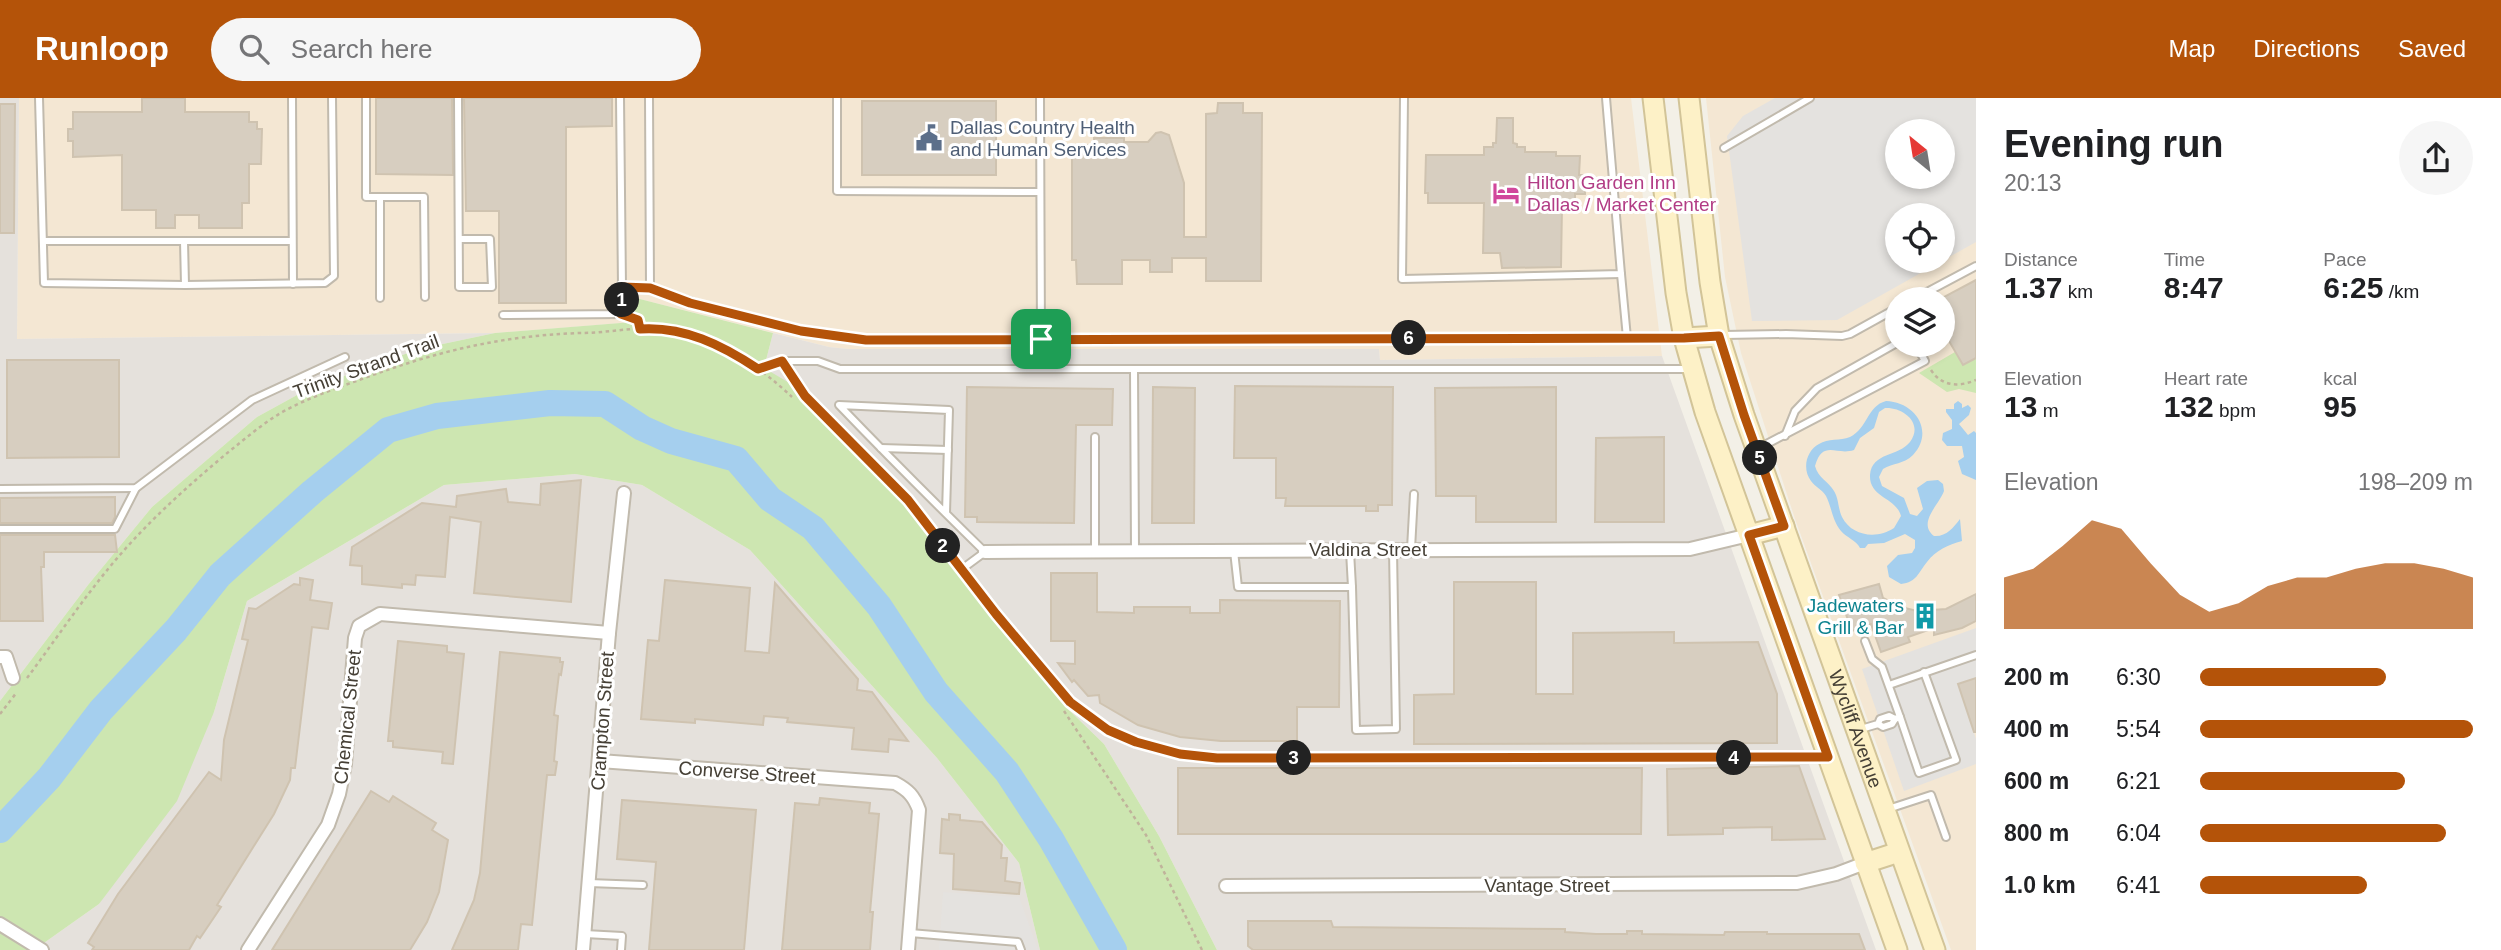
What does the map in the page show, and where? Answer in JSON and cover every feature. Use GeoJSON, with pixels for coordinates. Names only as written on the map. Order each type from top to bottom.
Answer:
{"type":"FeatureCollection","features":[{"type":"Feature","properties":{"kind":"main road","name":"Wycliff Avenue"},"geometry":{"type":"LineString","coordinates":[[1653,98],[1676,293],[1692,368],[1897,950]]}},
{"type":"Feature","properties":{"kind":"main road","name":"Wycliff Avenue"},"geometry":{"type":"LineString","coordinates":[[1689,98],[1710,282],[1719,336],[1935,950]]}},
{"type":"Feature","properties":{"kind":"main road"},"geometry":{"type":"LineString","coordinates":[[1684,338],[1719,336]]}},
{"type":"Feature","properties":{"kind":"main road"},"geometry":{"type":"LineString","coordinates":[[1749,535],[1784,526]]}},
{"type":"Feature","properties":{"kind":"main road"},"geometry":{"type":"LineString","coordinates":[[1865,863],[1899,852]]}},
{"type":"Feature","properties":{"kind":"street","name":"Crampton Street"},"geometry":{"type":"LineString","coordinates":[[583,950],[609,633],[624,493]]}},
{"type":"Feature","properties":{"kind":"street","name":"Valdina Street"},"geometry":{"type":"LineString","coordinates":[[985,552],[1135,549],[1690,549],[1749,535]]}},
{"type":"Feature","properties":{"kind":"street","name":"Chemical Street"},"geometry":{"type":"LineString","coordinates":[[247,950],[328,825],[336,804],[345,764],[355,638],[359,626],[380,614],[609,633]]}},
{"type":"Feature","properties":{"kind":"street"},"geometry":{"type":"LineString","coordinates":[[3,657],[13,678]]}},
{"type":"Feature","properties":{"kind":"street","name":"Converse Street"},"geometry":{"type":"LineString","coordinates":[[600,761],[895,783],[915,798],[919,810],[910,933]]}},
{"type":"Feature","properties":{"kind":"street","name":"Vantage Street"},"geometry":{"type":"LineString","coordinates":[[1226,886],[1797,883],[1836,874],[1865,863]]}},
{"type":"Feature","properties":{"kind":"street"},"geometry":{"type":"LineString","coordinates":[[0,924],[42,950]]}},
{"type":"Feature","properties":{"kind":"street"},"geometry":{"type":"LineString","coordinates":[[908,950],[910,933]]}},
{"type":"Feature","properties":{"kind":"lane"},"geometry":{"type":"LineString","coordinates":[[39,98],[44,283],[185,285],[293,284],[325,282],[334,276],[332,98]]}},
{"type":"Feature","properties":{"kind":"lane"},"geometry":{"type":"LineString","coordinates":[[292,98],[293,284]]}},
{"type":"Feature","properties":{"kind":"lane"},"geometry":{"type":"LineString","coordinates":[[366,98],[366,197],[424,197],[425,297]]}},
{"type":"Feature","properties":{"kind":"lane"},"geometry":{"type":"LineString","coordinates":[[458,98],[459,287],[492,287],[490,239],[459,239]]}},
{"type":"Feature","properties":{"kind":"lane"},"geometry":{"type":"LineString","coordinates":[[502,316],[621,314],[620,98]]}},
{"type":"Feature","properties":{"kind":"lane"},"geometry":{"type":"LineString","coordinates":[[649,98],[650,288]]}},
{"type":"Feature","properties":{"kind":"lane"},"geometry":{"type":"LineString","coordinates":[[837,98],[837,191],[1040,192]]}},
{"type":"Feature","properties":{"kind":"lane"},"geometry":{"type":"LineString","coordinates":[[1040,98],[1041,339]]}},
{"type":"Feature","properties":{"kind":"lane"},"geometry":{"type":"LineString","coordinates":[[1404,98],[1402,279],[1621,274]]}},
{"type":"Feature","properties":{"kind":"lane"},"geometry":{"type":"LineString","coordinates":[[1606,98],[1627,338]]}},
{"type":"Feature","properties":{"kind":"lane"},"geometry":{"type":"LineString","coordinates":[[1724,148],[1810,98]]}},
{"type":"Feature","properties":{"kind":"lane"},"geometry":{"type":"LineString","coordinates":[[380,197],[380,298]]}},
{"type":"Feature","properties":{"kind":"lane"},"geometry":{"type":"LineString","coordinates":[[43,241],[292,241]]}},
{"type":"Feature","properties":{"kind":"lane"},"geometry":{"type":"LineString","coordinates":[[184,241],[185,285]]}},
{"type":"Feature","properties":{"kind":"lane"},"geometry":{"type":"LineString","coordinates":[[1936,287],[1976,265]]}},
{"type":"Feature","properties":{"kind":"lane"},"geometry":{"type":"LineString","coordinates":[[622,287],[650,288],[730,314],[801,331],[882,340],[1684,338]]}},
{"type":"Feature","properties":{"kind":"lane"},"geometry":{"type":"LineString","coordinates":[[1719,336],[1843,336],[1885,315]]}},
{"type":"Feature","properties":{"kind":"lane"},"geometry":{"type":"LineString","coordinates":[[1785,436],[1795,411],[1817,388],[1885,350]]}},
{"type":"Feature","properties":{"kind":"lane"},"geometry":{"type":"LineString","coordinates":[[1757,449],[1925,361],[1923,357]]}},
{"type":"Feature","properties":{"kind":"lane"},"geometry":{"type":"LineString","coordinates":[[0,529],[115,529],[136,488],[252,400],[345,358]]}},
{"type":"Feature","properties":{"kind":"lane"},"geometry":{"type":"LineString","coordinates":[[782,361],[818,361],[840,369],[1692,368]]}},
{"type":"Feature","properties":{"kind":"lane"},"geometry":{"type":"LineString","coordinates":[[782,361],[805,396],[908,500],[1057,688],[1082,712],[1108,730],[1136,742],[1180,754],[1217,758],[1828,757]]}},
{"type":"Feature","properties":{"kind":"lane"},"geometry":{"type":"LineString","coordinates":[[1134,370],[1135,549]]}},
{"type":"Feature","properties":{"kind":"lane"},"geometry":{"type":"LineString","coordinates":[[946,513],[949,410],[839,405],[881,448],[946,513],[985,552],[962,569]]}},
{"type":"Feature","properties":{"kind":"lane"},"geometry":{"type":"LineString","coordinates":[[1095,437],[1095,550]]}},
{"type":"Feature","properties":{"kind":"lane"},"geometry":{"type":"LineString","coordinates":[[881,448],[948,450]]}},
{"type":"Feature","properties":{"kind":"lane"},"geometry":{"type":"LineString","coordinates":[[0,489],[136,488]]}},
{"type":"Feature","properties":{"kind":"lane"},"geometry":{"type":"LineString","coordinates":[[1410,549],[1414,494]]}},
{"type":"Feature","properties":{"kind":"lane"},"geometry":{"type":"LineString","coordinates":[[1233,549],[1238,587],[1352,587]]}},
{"type":"Feature","properties":{"kind":"lane"},"geometry":{"type":"LineString","coordinates":[[1350,549],[1356,730],[1396,729],[1393,549]]}},
{"type":"Feature","properties":{"kind":"lane"},"geometry":{"type":"LineString","coordinates":[[1865,641],[1872,659],[1882,667],[1897,718],[1919,774],[1956,760],[1924,672]]}},
{"type":"Feature","properties":{"kind":"lane"},"geometry":{"type":"LineString","coordinates":[[1889,685],[1976,655]]}},
{"type":"Feature","properties":{"kind":"lane"},"geometry":{"type":"LineString","coordinates":[[1857,731],[1878,724],[1883,727],[1892,724],[1897,718]]}},
{"type":"Feature","properties":{"kind":"lane"},"geometry":{"type":"LineString","coordinates":[[1885,811],[1931,795],[1946,836]]}},
{"type":"Feature","properties":{"kind":"lane"},"geometry":{"type":"LineString","coordinates":[[589,883],[643,885]]}},
{"type":"Feature","properties":{"kind":"lane"},"geometry":{"type":"LineString","coordinates":[[910,933],[1018,942],[1021,950]]}},
{"type":"Feature","properties":{"kind":"lane"},"geometry":{"type":"LineString","coordinates":[[585,934],[622,936],[621,950]]}},
{"type":"Feature","properties":{"kind":"path"},"geometry":{"type":"LineString","coordinates":[[621,314],[638,320],[640,329]]}},
{"type":"Feature","properties":{"kind":"path","name":"Trinity Strand Trail"},"geometry":{"type":"LineString","coordinates":[[0,714],[117,558],[146,525],[182,491],[259,428],[284,411],[317,396],[417,358],[448,350],[532,335],[655,328],[694,335],[758,369],[791,397]]}},
{"type":"Feature","properties":{"kind":"path"},"geometry":{"type":"LineString","coordinates":[[758,369],[782,361]]}},
{"type":"Feature","properties":{"kind":"path"},"geometry":{"type":"LineString","coordinates":[[1929,367],[1933,374],[1945,383],[1962,384],[1976,380]]}},
{"type":"Feature","properties":{"kind":"path"},"geometry":{"type":"LineString","coordinates":[[1064,710],[1146,835],[1202,950]]}},
{"type":"Feature","properties":{"kind":"shaded area"},"geometry":{"type":"Polygon","coordinates":[[[0,98],[19,98],[17,339],[495,333],[419,349],[308,389],[257,417],[152,507],[88,585],[0,701],[0,98]]]}},
{"type":"Feature","properties":{"kind":"shaded area"},"geometry":{"type":"Polygon","coordinates":[[[19,98],[1631,98],[1662,356],[1380,360],[1379,349],[848,349],[829,347],[632,297],[633,322],[495,333],[17,339],[19,98]]]}},
{"type":"Feature","properties":{"kind":"shaded area"},"geometry":{"type":"Polygon","coordinates":[[[1706,98],[1976,98],[1976,950],[1951,950],[1795,519],[1741,353],[1725,277],[1706,98]]]}},
{"type":"Feature","properties":{"kind":"shaded area"},"geometry":{"type":"Polygon","coordinates":[[[1775,98],[1976,98],[1976,242],[1955,254],[1955,203],[1885,203],[1885,273],[1921,273],[1896,287],[1885,287],[1885,293],[1837,320],[1752,321],[1727,136],[1743,116],[1775,98]]]}},
{"type":"Feature","properties":{"kind":"shaded area"},"geometry":{"type":"Polygon","coordinates":[[[773,333],[848,349],[1379,349],[1380,360],[1662,356],[1876,950],[1217,950],[1159,836],[1104,744],[1070,711],[919,503],[764,368],[773,333]]]}},
{"type":"Feature","properties":{"kind":"shaded area"},"geometry":{"type":"Polygon","coordinates":[[[575,474],[642,485],[750,550],[937,758],[1019,863],[1040,950],[34,950],[99,904],[214,712],[247,601],[444,485],[575,474]]]}},
{"type":"Feature","properties":{"kind":"shaded area"},"geometry":{"type":"Polygon","coordinates":[[[1976,628],[1976,678],[1958,684],[1976,739],[1976,764],[1904,791],[1862,669],[1976,628]]]}},
{"type":"Feature","properties":{"kind":"shaded area"},"geometry":{"type":"Polygon","coordinates":[[[943,892],[1019,897],[1038,950],[939,950],[943,892]]]}},
{"type":"Feature","properties":{"kind":"green space"},"geometry":{"type":"Polygon","coordinates":[[[632,297],[773,333],[764,368],[815,398],[919,503],[1070,711],[1104,744],[1159,836],[1217,950],[1040,950],[1019,863],[937,758],[750,550],[642,485],[575,474],[444,485],[247,601],[214,712],[177,801],[99,904],[34,950],[0,950],[0,701],[88,585],[152,507],[257,417],[308,389],[419,349],[495,333],[633,322],[632,297]]]}},
{"type":"Feature","properties":{"kind":"green space"},"geometry":{"type":"Polygon","coordinates":[[[1955,352],[1963,365],[1976,358],[1976,393],[1959,389],[1947,392],[1919,373],[1946,357],[1955,357],[1955,352]]]}},
{"type":"Feature","properties":{"kind":"water"},"geometry":{"type":"Polygon","coordinates":[[[1886,401],[1906,406],[1919,419],[1922,428],[1919,446],[1913,455],[1883,469],[1879,477],[1882,486],[1904,498],[1910,514],[1917,516],[1923,509],[1917,488],[1927,481],[1938,480],[1943,484],[1944,491],[1928,520],[1929,531],[1934,536],[1942,535],[1952,529],[1960,519],[1962,541],[1938,551],[1914,579],[1901,584],[1889,577],[1887,566],[1898,555],[1912,553],[1915,540],[1905,534],[1884,543],[1868,544],[1865,548],[1860,548],[1838,527],[1826,496],[1811,481],[1806,466],[1808,456],[1815,447],[1830,440],[1850,437],[1880,404],[1886,401]],[[1892,408],[1879,412],[1874,428],[1860,438],[1854,450],[1826,451],[1818,458],[1815,466],[1818,474],[1834,491],[1846,524],[1866,534],[1888,532],[1894,528],[1901,516],[1894,505],[1874,488],[1870,475],[1875,462],[1905,447],[1914,435],[1913,423],[1905,413],[1892,408]]]}},
{"type":"Feature","properties":{"kind":"water"},"geometry":{"type":"Polygon","coordinates":[[[1958,401],[1962,408],[1968,405],[1971,408],[1969,415],[1959,424],[1968,435],[1974,431],[1976,433],[1976,480],[1962,474],[1958,461],[1964,457],[1962,446],[1947,446],[1942,440],[1943,433],[1952,429],[1952,420],[1946,409],[1954,409],[1954,404],[1958,401]]]}},
{"type":"Feature","properties":{"kind":"building"},"geometry":{"type":"Polygon","coordinates":[[[142,98],[185,98],[185,112],[249,112],[249,122],[257,122],[257,129],[262,129],[261,164],[249,164],[249,203],[242,203],[242,228],[199,228],[199,215],[175,215],[175,228],[156,228],[156,210],[122,210],[122,155],[73,157],[73,141],[68,141],[68,129],[73,129],[73,112],[142,112],[142,98]]]}},
{"type":"Feature","properties":{"kind":"building"},"geometry":{"type":"Polygon","coordinates":[[[376,98],[452,98],[453,175],[376,174],[376,98]]]}},
{"type":"Feature","properties":{"kind":"building"},"geometry":{"type":"Polygon","coordinates":[[[464,98],[612,98],[612,126],[566,127],[566,303],[499,303],[499,211],[466,211],[464,98]]]}},
{"type":"Feature","properties":{"kind":"building","name":"Dallas Country Health and Human Services"},"geometry":{"type":"Polygon","coordinates":[[[862,101],[996,101],[996,175],[862,175],[862,101]]]}},
{"type":"Feature","properties":{"kind":"building"},"geometry":{"type":"Polygon","coordinates":[[[1218,103],[1243,103],[1243,113],[1262,113],[1261,281],[1206,281],[1206,258],[1172,258],[1172,272],[1150,272],[1150,260],[1122,260],[1122,284],[1077,284],[1076,260],[1072,260],[1072,145],[1094,145],[1094,138],[1124,138],[1124,142],[1148,142],[1156,133],[1169,135],[1184,183],[1184,237],[1206,237],[1206,114],[1217,113],[1218,103]]]}},
{"type":"Feature","properties":{"kind":"building"},"geometry":{"type":"Polygon","coordinates":[[[0,104],[15,104],[14,233],[0,233],[0,104]]]}},
{"type":"Feature","properties":{"kind":"building","name":"Hilton Garden Inn Dallas / Market Center"},"geometry":{"type":"Polygon","coordinates":[[[1497,118],[1513,118],[1513,143],[1517,144],[1517,147],[1525,147],[1525,152],[1556,152],[1556,156],[1580,156],[1579,175],[1585,175],[1585,194],[1575,194],[1575,205],[1562,205],[1561,267],[1502,268],[1500,253],[1483,253],[1484,203],[1428,203],[1428,193],[1425,193],[1426,155],[1484,155],[1484,147],[1493,147],[1493,143],[1496,143],[1497,118]]]}},
{"type":"Feature","properties":{"kind":"building"},"geometry":{"type":"Polygon","coordinates":[[[1976,280],[1976,358],[1963,365],[1955,351],[1955,291],[1976,280]]]}},
{"type":"Feature","properties":{"kind":"building"},"geometry":{"type":"Polygon","coordinates":[[[7,360],[119,360],[119,457],[7,458],[7,360]]]}},
{"type":"Feature","properties":{"kind":"building"},"geometry":{"type":"Polygon","coordinates":[[[1235,386],[1393,387],[1392,505],[1378,505],[1378,511],[1366,511],[1366,506],[1285,506],[1286,498],[1276,498],[1276,458],[1234,458],[1235,386]]]}},
{"type":"Feature","properties":{"kind":"building"},"geometry":{"type":"Polygon","coordinates":[[[967,387],[1113,389],[1112,425],[1076,425],[1074,523],[977,522],[977,517],[965,517],[967,387]]]}},
{"type":"Feature","properties":{"kind":"building"},"geometry":{"type":"Polygon","coordinates":[[[1153,387],[1195,388],[1194,523],[1152,523],[1153,387]]]}},
{"type":"Feature","properties":{"kind":"building"},"geometry":{"type":"Polygon","coordinates":[[[1556,387],[1556,522],[1476,522],[1476,496],[1436,496],[1435,388],[1556,387]]]}},
{"type":"Feature","properties":{"kind":"building"},"geometry":{"type":"Polygon","coordinates":[[[1664,437],[1664,522],[1595,522],[1596,438],[1664,437]]]}},
{"type":"Feature","properties":{"kind":"building"},"geometry":{"type":"Polygon","coordinates":[[[581,480],[571,602],[474,593],[481,522],[450,517],[445,577],[416,575],[415,585],[402,584],[402,588],[362,584],[362,566],[350,565],[352,547],[422,503],[456,507],[457,496],[506,489],[508,502],[540,505],[541,484],[581,480]]]}},
{"type":"Feature","properties":{"kind":"building"},"geometry":{"type":"Polygon","coordinates":[[[115,497],[115,517],[112,523],[0,523],[0,498],[115,497]]]}},
{"type":"Feature","properties":{"kind":"building"},"geometry":{"type":"Polygon","coordinates":[[[0,535],[115,535],[117,552],[44,552],[44,567],[41,567],[43,621],[0,621],[0,535]]]}},
{"type":"Feature","properties":{"kind":"building"},"geometry":{"type":"Polygon","coordinates":[[[1051,573],[1097,573],[1097,612],[1134,613],[1134,607],[1190,607],[1190,613],[1220,613],[1220,600],[1340,601],[1339,707],[1297,707],[1297,741],[1221,741],[1180,737],[1138,725],[1100,703],[1099,695],[1088,696],[1074,680],[1072,682],[1058,663],[1075,664],[1075,641],[1051,641],[1051,573]]]}},
{"type":"Feature","properties":{"kind":"building"},"geometry":{"type":"Polygon","coordinates":[[[300,578],[313,580],[310,600],[332,603],[328,629],[312,627],[295,768],[291,768],[290,780],[274,814],[217,905],[221,907],[189,950],[92,950],[94,947],[88,943],[118,894],[209,772],[221,780],[224,740],[248,640],[242,639],[249,608],[256,609],[294,584],[300,585],[300,578]]]}},
{"type":"Feature","properties":{"kind":"building"},"geometry":{"type":"Polygon","coordinates":[[[665,580],[750,588],[745,651],[769,653],[775,583],[858,679],[857,690],[872,692],[908,741],[889,739],[888,752],[852,749],[854,728],[787,722],[788,718],[764,716],[763,725],[695,719],[695,723],[641,719],[648,640],[659,641],[665,580]]]}},
{"type":"Feature","properties":{"kind":"building"},"geometry":{"type":"Polygon","coordinates":[[[1454,582],[1536,582],[1536,694],[1573,694],[1573,633],[1674,632],[1674,643],[1758,642],[1777,694],[1777,743],[1414,744],[1414,695],[1454,694],[1454,582]]]}},
{"type":"Feature","properties":{"kind":"building","name":"Jadewaters Grill & Bar"},"geometry":{"type":"Polygon","coordinates":[[[1879,584],[1883,598],[1917,611],[1946,609],[1976,594],[1976,621],[1962,628],[1934,635],[1934,628],[1908,637],[1910,642],[1881,652],[1871,624],[1852,631],[1839,595],[1879,584]]]}},
{"type":"Feature","properties":{"kind":"building"},"geometry":{"type":"Polygon","coordinates":[[[398,641],[447,646],[447,652],[464,654],[453,764],[442,763],[443,752],[393,747],[393,741],[388,741],[398,641]]]}},
{"type":"Feature","properties":{"kind":"building"},"geometry":{"type":"Polygon","coordinates":[[[500,652],[560,658],[560,662],[563,662],[554,715],[558,716],[554,761],[557,762],[555,775],[547,775],[532,925],[521,924],[518,950],[452,950],[474,900],[480,873],[500,652]]]}},
{"type":"Feature","properties":{"kind":"building"},"geometry":{"type":"Polygon","coordinates":[[[1976,678],[1976,732],[1974,732],[1958,684],[1976,678]]]}},
{"type":"Feature","properties":{"kind":"building"},"geometry":{"type":"Polygon","coordinates":[[[1799,766],[1825,839],[1772,840],[1772,827],[1723,828],[1723,834],[1668,835],[1667,769],[1799,766]]]}},
{"type":"Feature","properties":{"kind":"building"},"geometry":{"type":"Polygon","coordinates":[[[1178,768],[1642,768],[1641,834],[1178,834],[1178,768]]]}},
{"type":"Feature","properties":{"kind":"building"},"geometry":{"type":"Polygon","coordinates":[[[371,791],[389,802],[393,796],[436,823],[432,830],[448,840],[439,892],[427,922],[410,950],[272,950],[371,791]]]}},
{"type":"Feature","properties":{"kind":"building"},"geometry":{"type":"Polygon","coordinates":[[[820,798],[870,803],[869,813],[879,814],[870,912],[873,912],[870,950],[782,950],[795,803],[819,805],[820,798]]]}},
{"type":"Feature","properties":{"kind":"building"},"geometry":{"type":"Polygon","coordinates":[[[622,800],[756,810],[744,950],[649,950],[656,862],[617,859],[622,800]]]}},
{"type":"Feature","properties":{"kind":"building"},"geometry":{"type":"Polygon","coordinates":[[[949,814],[960,815],[960,820],[982,822],[1002,845],[1001,858],[1007,858],[1005,881],[1020,883],[1019,894],[953,889],[954,854],[940,853],[942,819],[949,820],[949,814]]]}},
{"type":"Feature","properties":{"kind":"building"},"geometry":{"type":"Polygon","coordinates":[[[1248,921],[1331,921],[1333,927],[1565,929],[1565,932],[1596,934],[1642,931],[1642,934],[1859,934],[1865,950],[1253,950],[1248,946],[1248,921]]]}},
{"type":"Feature","properties":{"kind":"waterway"},"geometry":{"type":"LineString","coordinates":[[0,830],[49,778],[101,710],[176,630],[220,575],[312,492],[388,430],[437,416],[550,403],[605,404],[642,428],[671,441],[736,459],[770,499],[813,528],[879,606],[936,692],[1007,772],[1051,839],[1114,950]]}},
{"type":"Feature","properties":{"kind":"place","name":"Dallas Country Health and Human Services"},"geometry":{"type":"Point","coordinates":[929,138]}},
{"type":"Feature","properties":{"kind":"place","name":"Hilton Garden Inn Dallas / Market Center"},"geometry":{"type":"Point","coordinates":[1506,193]}},
{"type":"Feature","properties":{"kind":"place","name":"Jadewaters Grill & Bar"},"geometry":{"type":"Point","coordinates":[1925,616]}},
{"type":"Feature","properties":{"kind":"route"},"geometry":{"type":"LineString","coordinates":[[622,287],[650,288],[730,314],[838,337],[866,340],[1041,339],[1719,336],[1784,526],[1749,535],[1828,757],[1217,758],[1180,754],[1136,742],[1108,730],[1070,702],[996,614],[908,500],[805,396],[782,361],[758,369],[694,335],[676,330],[640,329],[638,320],[621,314],[622,287]]}}]}
